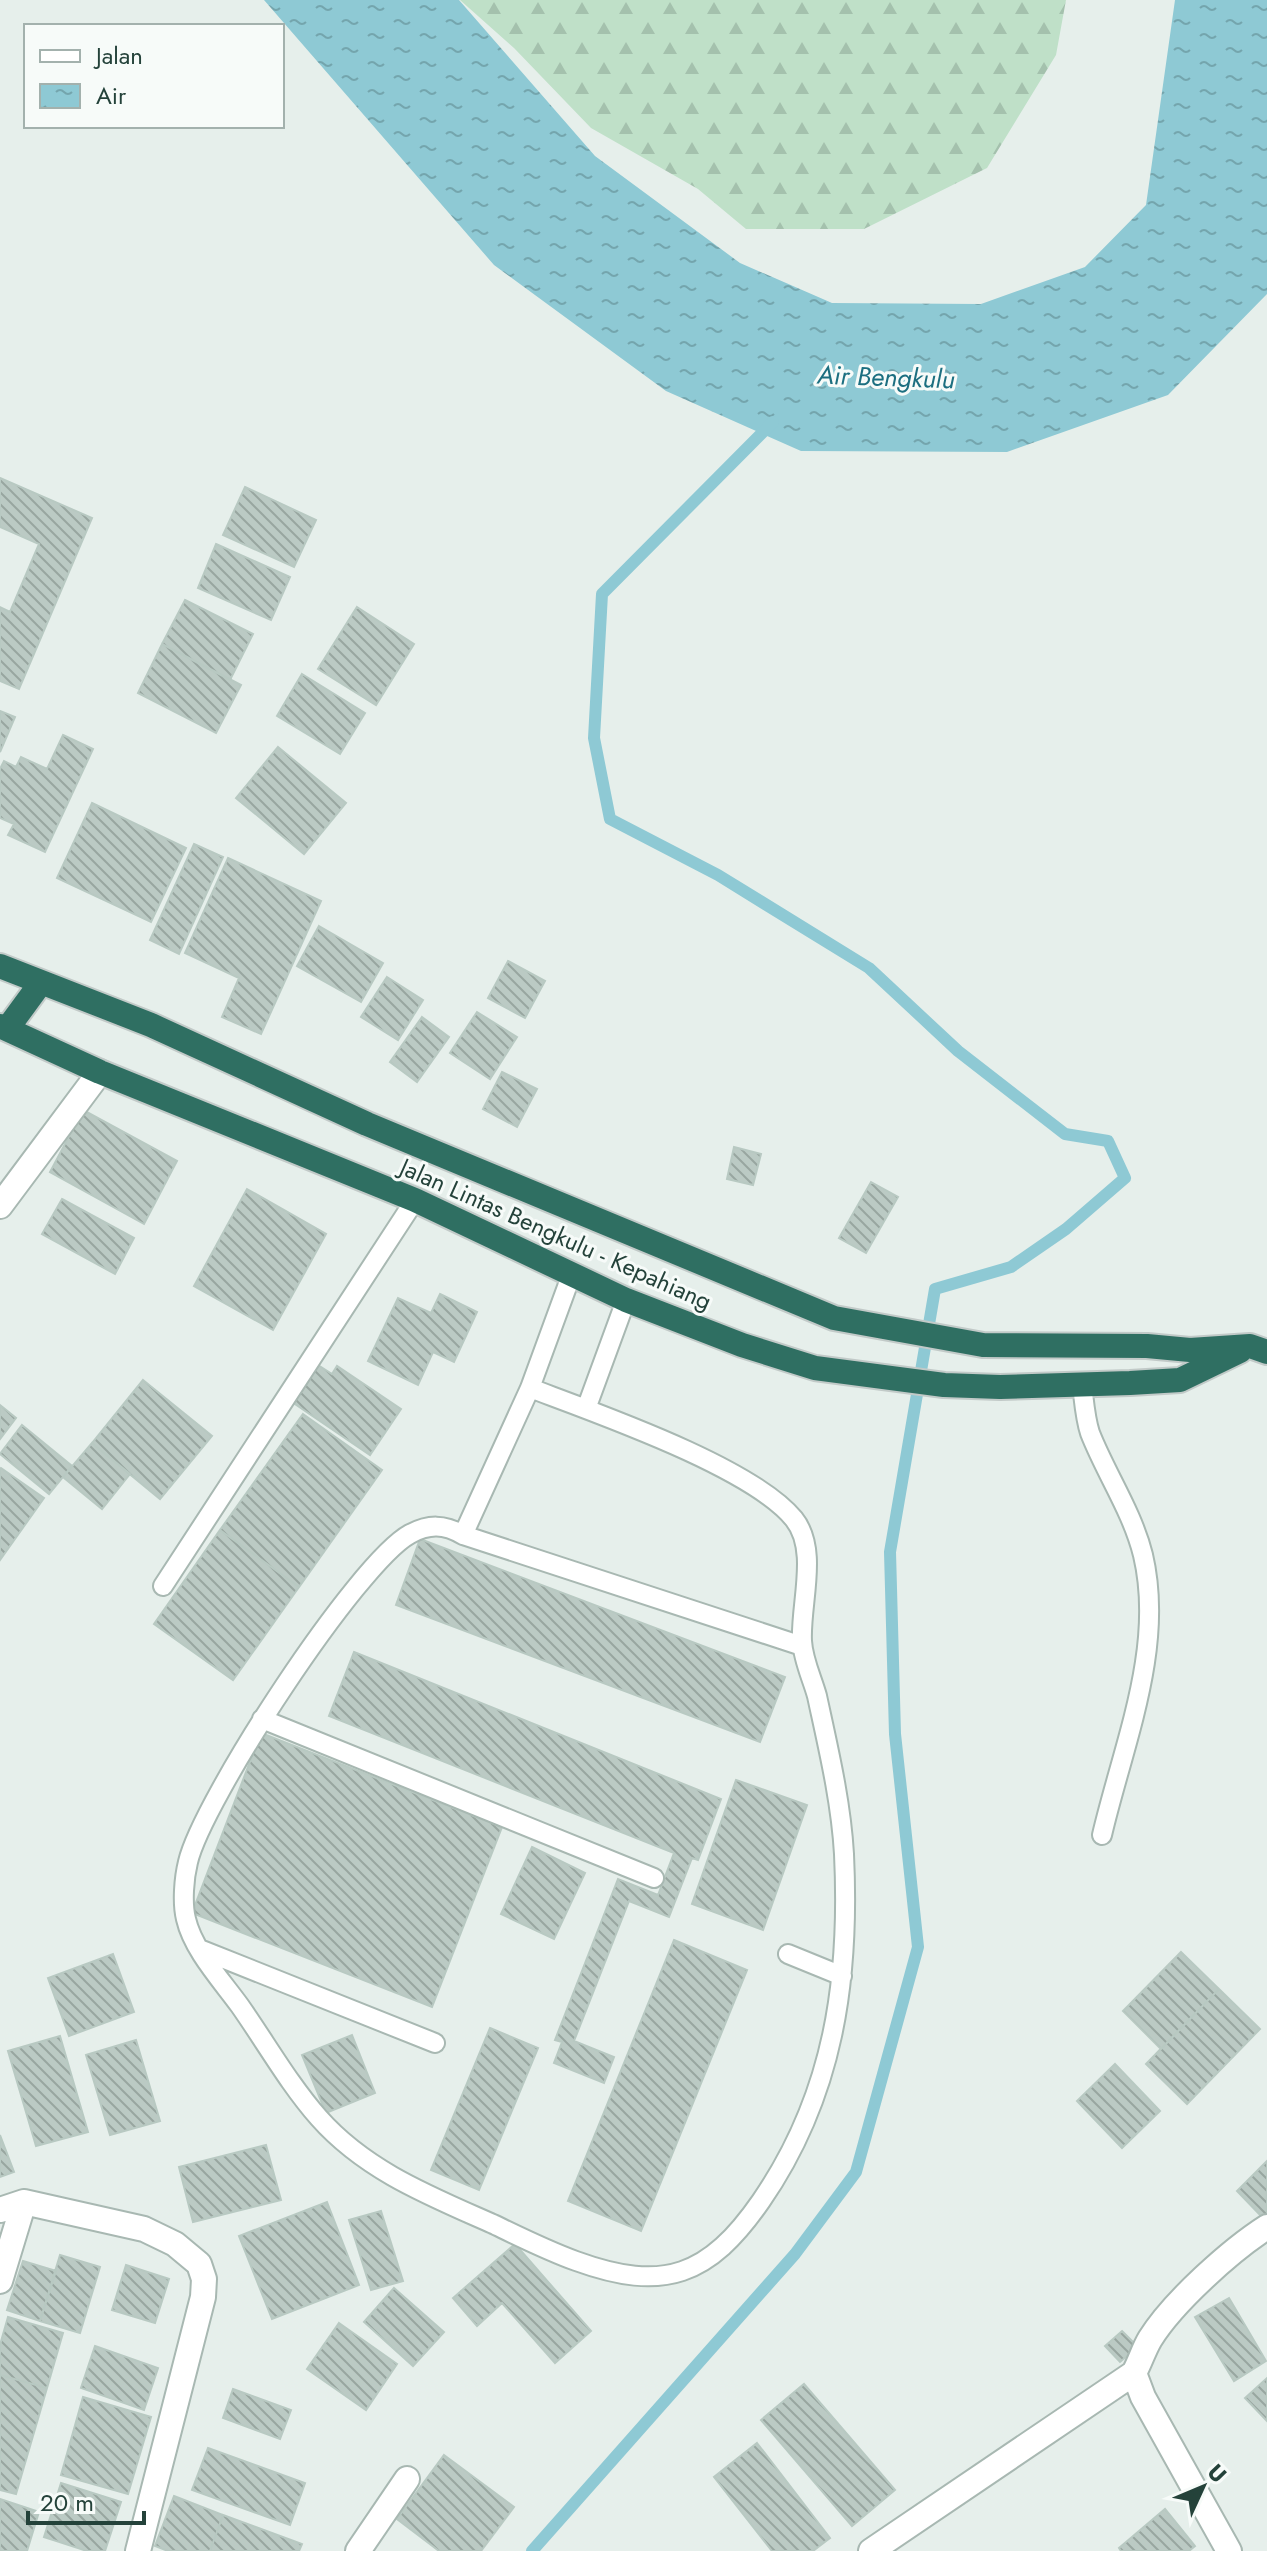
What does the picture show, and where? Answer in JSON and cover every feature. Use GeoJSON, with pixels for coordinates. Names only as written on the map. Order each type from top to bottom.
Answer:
{"type":"FeatureCollection","features":[{"type":"Feature","properties":{"kind":"highway","name":"Jalan Lintas Bengkulu - Kepahiang"},"geometry":{"type":"LineString","coordinates":[[0,966],[151,1025],[367,1124],[834,1318],[983,1345],[1259,1349]]}},
{"type":"Feature","properties":{"kind":"highway"},"geometry":{"type":"LineString","coordinates":[[4,1027],[40,984]]}},
{"type":"Feature","properties":{"kind":"highway","name":"Jalan Lintas Bengkulu - Kepahiang"},"geometry":{"type":"LineString","coordinates":[[4,1027],[100,1072],[415,1200],[626,1300],[742,1345],[815,1368],[887,1380],[944,1385],[1082,1385],[1180,1380],[1259,1349]]}},
{"type":"Feature","properties":{"kind":"street"},"geometry":{"type":"LineString","coordinates":[[0,1206],[100,1072]]}},
{"type":"Feature","properties":{"kind":"street"},"geometry":{"type":"LineString","coordinates":[[0,2210],[24,2202],[144,2229],[190,2254],[199,2264],[204,2279],[197,2326],[138,2551]]}},
{"type":"Feature","properties":{"kind":"street"},"geometry":{"type":"LineString","coordinates":[[0,2281],[24,2202]]}},
{"type":"Feature","properties":{"kind":"street"},"geometry":{"type":"LineString","coordinates":[[871,2551],[1134,2373],[1150,2339],[1199,2283],[1242,2243],[1267,2227]]}},
{"type":"Feature","properties":{"kind":"street"},"geometry":{"type":"LineString","coordinates":[[1134,2373],[1143,2397],[1229,2551]]}},
{"type":"Feature","properties":{"kind":"street"},"geometry":{"type":"LineString","coordinates":[[358,2551],[407,2479]]}},
{"type":"Feature","properties":{"kind":"lane"},"geometry":{"type":"LineString","coordinates":[[163,1586],[415,1200]]}},
{"type":"Feature","properties":{"kind":"lane"},"geometry":{"type":"LineString","coordinates":[[463,1535],[530,1388],[571,1276]]}},
{"type":"Feature","properties":{"kind":"lane"},"geometry":{"type":"LineString","coordinates":[[586,1409],[626,1300]]}},
{"type":"Feature","properties":{"kind":"lane"},"geometry":{"type":"LineString","coordinates":[[1082,1385],[1089,1431],[1125,1505],[1143,1554],[1152,1608],[1141,1685],[1102,1835]]}},
{"type":"Feature","properties":{"kind":"lane"},"geometry":{"type":"LineString","coordinates":[[530,1388],[586,1409],[745,1479],[790,1513],[803,1532],[802,1646],[816,1692],[844,1848],[842,1976],[828,2063],[791,2158],[741,2229],[716,2255],[695,2268],[644,2275],[619,2274],[575,2261],[417,2191],[357,2153],[320,2119],[202,1950],[186,1921],[188,1861],[201,1828],[262,1719],[360,1582],[405,1536],[427,1527],[446,1525],[463,1535],[802,1646]]}},
{"type":"Feature","properties":{"kind":"lane"},"geometry":{"type":"LineString","coordinates":[[262,1719],[654,1878]]}},
{"type":"Feature","properties":{"kind":"lane"},"geometry":{"type":"LineString","coordinates":[[202,1950],[435,2043]]}},
{"type":"Feature","properties":{"kind":"lane"},"geometry":{"type":"LineString","coordinates":[[788,1954],[842,1976]]}},
{"type":"Feature","properties":{"kind":"green space"},"geometry":{"type":"Polygon","coordinates":[[[460,0],[1066,0],[1056,55],[987,168],[864,229],[746,229],[698,189],[591,128],[514,48],[460,0]]]}},
{"type":"Feature","properties":{"kind":"water","name":"Air Bengkulu"},"geometry":{"type":"Polygon","coordinates":[[[264,0],[459,0],[595,156],[740,263],[832,303],[981,304],[1085,267],[1146,205],[1175,0],[1267,0],[1267,294],[1168,395],[1007,452],[801,451],[666,391],[494,265],[264,0]]]}},
{"type":"Feature","properties":{"kind":"building"},"geometry":{"type":"Polygon","coordinates":[[[0,478],[92,518],[19,689],[0,681],[0,607],[10,612],[39,544],[0,527],[0,478]]]}},
{"type":"Feature","properties":{"kind":"building"},"geometry":{"type":"Polygon","coordinates":[[[245,487],[316,520],[294,567],[223,535],[245,487]]]}},
{"type":"Feature","properties":{"kind":"building"},"geometry":{"type":"Polygon","coordinates":[[[216,544],[290,577],[271,620],[198,588],[216,544]]]}},
{"type":"Feature","properties":{"kind":"building"},"geometry":{"type":"Polygon","coordinates":[[[185,600],[253,634],[230,680],[162,644],[185,600]]]}},
{"type":"Feature","properties":{"kind":"building"},"geometry":{"type":"Polygon","coordinates":[[[357,607],[414,644],[376,705],[318,669],[357,607]]]}},
{"type":"Feature","properties":{"kind":"building"},"geometry":{"type":"Polygon","coordinates":[[[162,644],[241,685],[216,733],[138,693],[162,644]]]}},
{"type":"Feature","properties":{"kind":"building"},"geometry":{"type":"Polygon","coordinates":[[[302,674],[365,713],[340,754],[277,716],[302,674]]]}},
{"type":"Feature","properties":{"kind":"building"},"geometry":{"type":"Polygon","coordinates":[[[0,711],[15,717],[0,752],[0,711]]]}},
{"type":"Feature","properties":{"kind":"building"},"geometry":{"type":"Polygon","coordinates":[[[63,735],[93,749],[45,852],[8,835],[14,824],[0,818],[0,769],[4,761],[16,767],[21,757],[47,769],[63,735]]]}},
{"type":"Feature","properties":{"kind":"building"},"geometry":{"type":"Polygon","coordinates":[[[278,747],[346,803],[304,854],[236,798],[278,747]]]}},
{"type":"Feature","properties":{"kind":"building"},"geometry":{"type":"Polygon","coordinates":[[[92,803],[186,848],[151,922],[57,878],[92,803]]]}},
{"type":"Feature","properties":{"kind":"building"},"geometry":{"type":"Polygon","coordinates":[[[194,844],[223,857],[179,954],[150,940],[194,844]]]}},
{"type":"Feature","properties":{"kind":"building"},"geometry":{"type":"Polygon","coordinates":[[[228,858],[321,901],[261,1034],[222,1017],[239,978],[185,953],[228,858]]]}},
{"type":"Feature","properties":{"kind":"building"},"geometry":{"type":"Polygon","coordinates":[[[319,926],[383,963],[361,1002],[297,966],[319,926]]]}},
{"type":"Feature","properties":{"kind":"building"},"geometry":{"type":"Polygon","coordinates":[[[508,961],[545,981],[525,1018],[488,998],[508,961]]]}},
{"type":"Feature","properties":{"kind":"building"},"geometry":{"type":"Polygon","coordinates":[[[387,977],[423,1000],[398,1040],[361,1017],[387,977]]]}},
{"type":"Feature","properties":{"kind":"building"},"geometry":{"type":"Polygon","coordinates":[[[477,1012],[517,1037],[490,1079],[450,1053],[477,1012]]]}},
{"type":"Feature","properties":{"kind":"building"},"geometry":{"type":"Polygon","coordinates":[[[422,1017],[449,1037],[417,1082],[390,1062],[422,1017]]]}},
{"type":"Feature","properties":{"kind":"building"},"geometry":{"type":"Polygon","coordinates":[[[502,1072],[537,1089],[517,1127],[483,1109],[502,1072]]]}},
{"type":"Feature","properties":{"kind":"building"},"geometry":{"type":"Polygon","coordinates":[[[83,1110],[177,1161],[144,1224],[50,1172],[83,1110]]]}},
{"type":"Feature","properties":{"kind":"building"},"geometry":{"type":"Polygon","coordinates":[[[734,1147],[761,1154],[753,1185],[727,1179],[734,1147]]]}},
{"type":"Feature","properties":{"kind":"building"},"geometry":{"type":"Polygon","coordinates":[[[871,1182],[898,1197],[866,1253],[839,1238],[871,1182]]]}},
{"type":"Feature","properties":{"kind":"building"},"geometry":{"type":"Polygon","coordinates":[[[247,1189],[326,1234],[273,1330],[194,1286],[247,1189]]]}},
{"type":"Feature","properties":{"kind":"building"},"geometry":{"type":"Polygon","coordinates":[[[62,1199],[134,1238],[115,1274],[42,1234],[62,1199]]]}},
{"type":"Feature","properties":{"kind":"building"},"geometry":{"type":"Polygon","coordinates":[[[440,1294],[477,1312],[454,1362],[433,1352],[418,1385],[368,1361],[398,1298],[431,1313],[440,1294]]]}},
{"type":"Feature","properties":{"kind":"building"},"geometry":{"type":"Polygon","coordinates":[[[318,1365],[332,1374],[337,1366],[401,1409],[370,1455],[292,1402],[318,1365]]]}},
{"type":"Feature","properties":{"kind":"building"},"geometry":{"type":"Polygon","coordinates":[[[143,1380],[212,1436],[160,1499],[92,1443],[143,1380]]]}},
{"type":"Feature","properties":{"kind":"building"},"geometry":{"type":"Polygon","coordinates":[[[0,1405],[16,1418],[0,1439],[0,1405]]]}},
{"type":"Feature","properties":{"kind":"building"},"geometry":{"type":"Polygon","coordinates":[[[303,1414],[382,1470],[299,1587],[220,1530],[303,1414]]]}},
{"type":"Feature","properties":{"kind":"building"},"geometry":{"type":"Polygon","coordinates":[[[22,1425],[72,1466],[49,1494],[0,1454],[22,1425]]]}},
{"type":"Feature","properties":{"kind":"building"},"geometry":{"type":"Polygon","coordinates":[[[92,1443],[130,1474],[102,1509],[63,1477],[92,1443]]]}},
{"type":"Feature","properties":{"kind":"building"},"geometry":{"type":"Polygon","coordinates":[[[0,1469],[44,1498],[0,1560],[0,1469]]]}},
{"type":"Feature","properties":{"kind":"building"},"geometry":{"type":"Polygon","coordinates":[[[220,1530],[299,1587],[233,1680],[154,1624],[220,1530]]]}},
{"type":"Feature","properties":{"kind":"building"},"geometry":{"type":"Polygon","coordinates":[[[420,1539],[785,1677],[760,1742],[396,1605],[420,1539]]]}},
{"type":"Feature","properties":{"kind":"building"},"geometry":{"type":"Polygon","coordinates":[[[354,1652],[721,1799],[698,1860],[692,1858],[669,1917],[629,1901],[574,2041],[614,2057],[604,2083],[554,2063],[562,2042],[555,2040],[618,1879],[658,1895],[674,1853],[329,1716],[354,1652]]]}},
{"type":"Feature","properties":{"kind":"building"},"geometry":{"type":"Polygon","coordinates":[[[261,1733],[502,1827],[432,2007],[192,1913],[261,1733]]]}},
{"type":"Feature","properties":{"kind":"building"},"geometry":{"type":"Polygon","coordinates":[[[736,1780],[807,1805],[763,1930],[692,1904],[736,1780]]]}},
{"type":"Feature","properties":{"kind":"building"},"geometry":{"type":"Polygon","coordinates":[[[532,1847],[585,1873],[554,1939],[501,1914],[532,1847]]]}},
{"type":"Feature","properties":{"kind":"building"},"geometry":{"type":"Polygon","coordinates":[[[674,1940],[747,1970],[641,2231],[568,2201],[674,1940]]]}},
{"type":"Feature","properties":{"kind":"building"},"geometry":{"type":"Polygon","coordinates":[[[1181,1952],[1219,1989],[1161,2049],[1123,2011],[1181,1952]]]}},
{"type":"Feature","properties":{"kind":"building"},"geometry":{"type":"Polygon","coordinates":[[[113,1954],[134,2012],[69,2036],[48,1978],[113,1954]]]}},
{"type":"Feature","properties":{"kind":"building"},"geometry":{"type":"Polygon","coordinates":[[[1219,1989],[1260,2029],[1187,2104],[1146,2064],[1219,1989]]]}},
{"type":"Feature","properties":{"kind":"building"},"geometry":{"type":"Polygon","coordinates":[[[490,2028],[538,2048],[479,2190],[431,2170],[490,2028]]]}},
{"type":"Feature","properties":{"kind":"building"},"geometry":{"type":"Polygon","coordinates":[[[352,2035],[375,2093],[326,2113],[302,2055],[352,2035]]]}},
{"type":"Feature","properties":{"kind":"building"},"geometry":{"type":"Polygon","coordinates":[[[60,2036],[88,2132],[36,2146],[8,2051],[60,2036]]]}},
{"type":"Feature","properties":{"kind":"building"},"geometry":{"type":"Polygon","coordinates":[[[136,2040],[160,2121],[110,2135],[86,2055],[136,2040]]]}},
{"type":"Feature","properties":{"kind":"building"},"geometry":{"type":"Polygon","coordinates":[[[1115,2064],[1160,2111],[1122,2148],[1077,2101],[1115,2064]]]}},
{"type":"Feature","properties":{"kind":"building"},"geometry":{"type":"Polygon","coordinates":[[[0,2135],[14,2172],[0,2177],[0,2135]]]}},
{"type":"Feature","properties":{"kind":"building"},"geometry":{"type":"Polygon","coordinates":[[[266,2145],[281,2200],[193,2222],[179,2167],[266,2145]]]}},
{"type":"Feature","properties":{"kind":"building"},"geometry":{"type":"Polygon","coordinates":[[[1267,2161],[1267,2214],[1263,2218],[1237,2191],[1267,2161]]]}},
{"type":"Feature","properties":{"kind":"building"},"geometry":{"type":"Polygon","coordinates":[[[327,2202],[359,2285],[272,2319],[239,2236],[327,2202]]]}},
{"type":"Feature","properties":{"kind":"building"},"geometry":{"type":"Polygon","coordinates":[[[381,2211],[403,2281],[371,2290],[349,2220],[381,2211]]]}},
{"type":"Feature","properties":{"kind":"building"},"geometry":{"type":"Polygon","coordinates":[[[515,2244],[591,2331],[555,2363],[502,2303],[477,2326],[453,2298],[515,2244]]]}},
{"type":"Feature","properties":{"kind":"building"},"geometry":{"type":"Polygon","coordinates":[[[60,2255],[100,2267],[80,2333],[40,2321],[60,2255]]]}},
{"type":"Feature","properties":{"kind":"building"},"geometry":{"type":"Polygon","coordinates":[[[23,2261],[56,2271],[40,2321],[7,2310],[23,2261]]]}},
{"type":"Feature","properties":{"kind":"building"},"geometry":{"type":"Polygon","coordinates":[[[126,2265],[169,2279],[155,2323],[112,2310],[126,2265]]]}},
{"type":"Feature","properties":{"kind":"building"},"geometry":{"type":"Polygon","coordinates":[[[394,2288],[444,2332],[413,2366],[364,2322],[394,2288]]]}},
{"type":"Feature","properties":{"kind":"building"},"geometry":{"type":"Polygon","coordinates":[[[1229,2298],[1266,2361],[1234,2381],[1195,2317],[1229,2298]]]}},
{"type":"Feature","properties":{"kind":"building"},"geometry":{"type":"Polygon","coordinates":[[[8,2317],[63,2333],[47,2388],[0,2375],[0,2345],[8,2317]]]}},
{"type":"Feature","properties":{"kind":"building"},"geometry":{"type":"Polygon","coordinates":[[[339,2323],[397,2364],[366,2410],[307,2369],[339,2323]]]}},
{"type":"Feature","properties":{"kind":"building"},"geometry":{"type":"Polygon","coordinates":[[[1122,2331],[1138,2347],[1120,2362],[1105,2346],[1122,2331]]]}},
{"type":"Feature","properties":{"kind":"building"},"geometry":{"type":"Polygon","coordinates":[[[95,2346],[158,2368],[144,2410],[81,2388],[95,2346]]]}},
{"type":"Feature","properties":{"kind":"building"},"geometry":{"type":"Polygon","coordinates":[[[0,2375],[47,2388],[16,2494],[0,2490],[0,2375]]]}},
{"type":"Feature","properties":{"kind":"building"},"geometry":{"type":"Polygon","coordinates":[[[1267,2378],[1267,2421],[1245,2398],[1267,2378]]]}},
{"type":"Feature","properties":{"kind":"building"},"geometry":{"type":"Polygon","coordinates":[[[804,2384],[895,2490],[852,2526],[761,2420],[804,2384]]]}},
{"type":"Feature","properties":{"kind":"building"},"geometry":{"type":"Polygon","coordinates":[[[233,2389],[291,2410],[280,2439],[223,2418],[233,2389]]]}},
{"type":"Feature","properties":{"kind":"building"},"geometry":{"type":"Polygon","coordinates":[[[83,2397],[151,2417],[128,2494],[61,2475],[83,2397]]]}},
{"type":"Feature","properties":{"kind":"building"},"geometry":{"type":"Polygon","coordinates":[[[757,2443],[830,2538],[813,2551],[772,2551],[714,2477],[757,2443]]]}},
{"type":"Feature","properties":{"kind":"building"},"geometry":{"type":"Polygon","coordinates":[[[208,2448],[305,2483],[290,2525],[192,2490],[208,2448]]]}},
{"type":"Feature","properties":{"kind":"building"},"geometry":{"type":"Polygon","coordinates":[[[444,2455],[514,2507],[481,2551],[439,2551],[397,2519],[444,2455]]]}},
{"type":"Feature","properties":{"kind":"building"},"geometry":{"type":"Polygon","coordinates":[[[61,2483],[121,2502],[105,2551],[87,2551],[44,2537],[61,2483]]]}},
{"type":"Feature","properties":{"kind":"building"},"geometry":{"type":"Polygon","coordinates":[[[174,2496],[223,2515],[210,2551],[168,2551],[155,2546],[174,2496]]]}},
{"type":"Feature","properties":{"kind":"building"},"geometry":{"type":"Polygon","coordinates":[[[0,2499],[39,2512],[27,2551],[0,2551],[0,2499]]]}},
{"type":"Feature","properties":{"kind":"building"},"geometry":{"type":"Polygon","coordinates":[[[1165,2509],[1195,2546],[1189,2551],[1121,2551],[1119,2548],[1165,2509]]]}},
{"type":"Feature","properties":{"kind":"building"},"geometry":{"type":"Polygon","coordinates":[[[223,2515],[302,2544],[299,2551],[210,2551],[223,2515]]]}},
{"type":"Feature","properties":{"kind":"waterway"},"geometry":{"type":"LineString","coordinates":[[532,2551],[795,2254],[856,2172],[918,1947],[895,1734],[890,1552],[935,1289],[1011,1267],[1066,1229],[1125,1178],[1108,1141],[1065,1134],[958,1051],[869,968],[718,875],[610,819],[594,738],[602,594],[773,422]]}}]}
